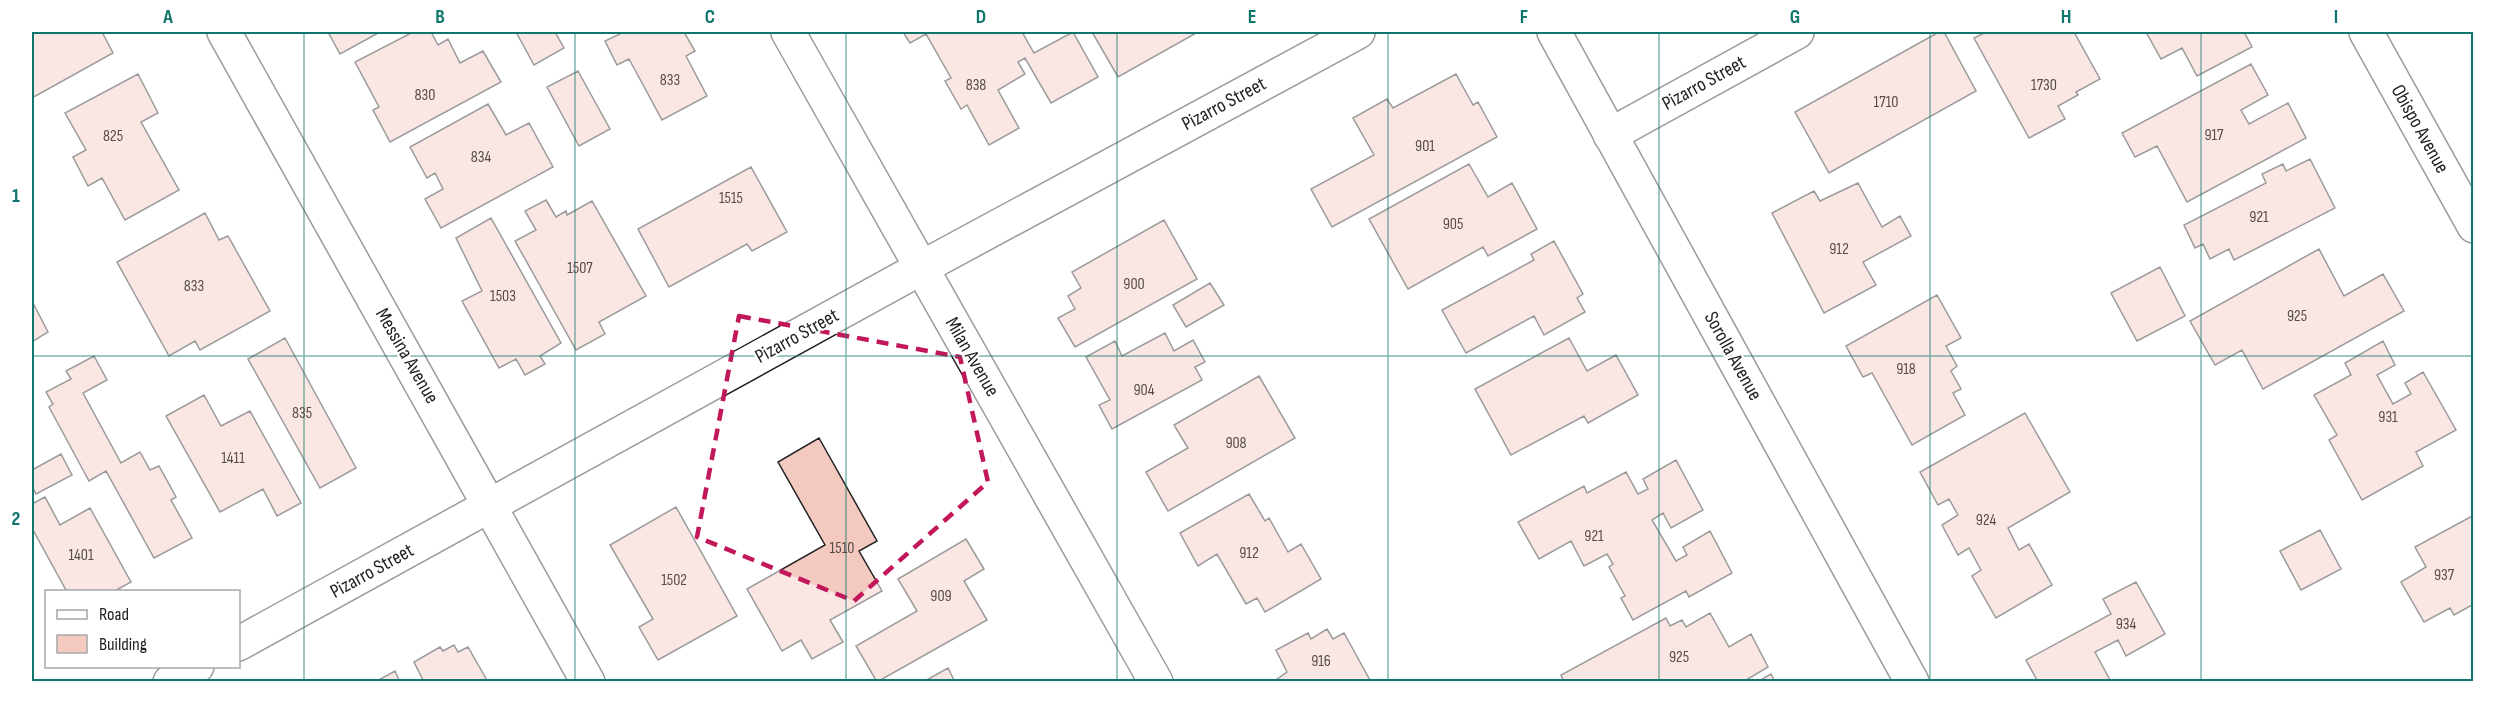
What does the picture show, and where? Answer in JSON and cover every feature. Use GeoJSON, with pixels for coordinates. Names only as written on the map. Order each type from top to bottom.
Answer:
{"type":"FeatureCollection","features":[{"type":"Feature","properties":{"kind":"street","name":"Messina Avenue"},"geometry":{"type":"LineString","coordinates":[[224,32],[492,506],[588,681]]}},
{"type":"Feature","properties":{"kind":"street","name":"Milan Avenue"},"geometry":{"type":"LineString","coordinates":[[788,32],[1156,681]]}},
{"type":"Feature","properties":{"kind":"street","name":"Pizarro Street"},"geometry":{"type":"LineString","coordinates":[[240,643],[921,268],[1358,32]]}},
{"type":"Feature","properties":{"kind":"street","name":"Sorolla Avenue"},"geometry":{"type":"LineString","coordinates":[[1554,32],[1912,681]]}},
{"type":"Feature","properties":{"kind":"street","name":"Pizarro Street"},"geometry":{"type":"LineString","coordinates":[[1610,135],[1797,32]]}},
{"type":"Feature","properties":{"kind":"street","name":"Obispo Avenue"},"geometry":{"type":"LineString","coordinates":[[2366,32],[2474,226]]}},
{"type":"Feature","properties":{"kind":"street"},"geometry":{"type":"LineString","coordinates":[[170,681],[193,668]]}},
{"type":"Feature","properties":{"kind":"highlighted area"},"geometry":{"type":"Polygon","coordinates":[[[739,316],[960,357],[988,482],[854,601],[697,537],[739,316]]]}},
{"type":"Feature","properties":{"kind":"building"},"geometry":{"type":"Polygon","coordinates":[[[32,32],[102,32],[113,53],[32,98],[32,32]]]}},
{"type":"Feature","properties":{"kind":"building"},"geometry":{"type":"Polygon","coordinates":[[[328,32],[380,32],[340,54],[328,32]]]}},
{"type":"Feature","properties":{"kind":"building"},"geometry":{"type":"Polygon","coordinates":[[[413,32],[431,32],[438,45],[448,39],[460,63],[483,51],[501,82],[390,142],[373,110],[379,107],[355,62],[413,32]]]}},
{"type":"Feature","properties":{"kind":"building"},"geometry":{"type":"Polygon","coordinates":[[[516,32],[555,32],[564,48],[534,65],[516,32]]]}},
{"type":"Feature","properties":{"kind":"building"},"geometry":{"type":"Polygon","coordinates":[[[624,32],[684,32],[695,51],[686,56],[707,96],[662,120],[629,59],[617,65],[605,41],[624,32]]]}},
{"type":"Feature","properties":{"kind":"building"},"geometry":{"type":"Polygon","coordinates":[[[903,32],[1022,32],[1034,53],[1073,32],[1098,77],[1051,103],[1025,58],[1018,62],[1025,74],[998,90],[1019,128],[989,145],[967,105],[961,109],[945,81],[951,78],[926,34],[910,43],[903,32]]]}},
{"type":"Feature","properties":{"kind":"building"},"geometry":{"type":"Polygon","coordinates":[[[1092,32],[1198,32],[1118,77],[1092,32]]]}},
{"type":"Feature","properties":{"kind":"building"},"geometry":{"type":"Polygon","coordinates":[[[1939,32],[1944,32],[1976,91],[1829,173],[1795,112],[1939,32]]]}},
{"type":"Feature","properties":{"kind":"building"},"geometry":{"type":"Polygon","coordinates":[[[1986,32],[2074,32],[2100,79],[2076,92],[2078,95],[2058,106],[2065,119],[2029,138],[1974,38],[1986,32]]]}},
{"type":"Feature","properties":{"kind":"building"},"geometry":{"type":"Polygon","coordinates":[[[2146,32],[2244,32],[2252,47],[2197,76],[2182,48],[2161,59],[2146,32]]]}},
{"type":"Feature","properties":{"kind":"building"},"geometry":{"type":"Polygon","coordinates":[[[2251,64],[2268,95],[2241,110],[2249,124],[2288,103],[2306,138],[2187,202],[2157,146],[2135,157],[2122,133],[2251,64]]]}},
{"type":"Feature","properties":{"kind":"building"},"geometry":{"type":"Polygon","coordinates":[[[578,71],[610,129],[579,146],[547,87],[578,71]]]}},
{"type":"Feature","properties":{"kind":"building"},"geometry":{"type":"Polygon","coordinates":[[[138,74],[158,113],[141,122],[179,190],[125,220],[102,178],[88,186],[73,157],[86,150],[65,113],[138,74]]]}},
{"type":"Feature","properties":{"kind":"building"},"geometry":{"type":"Polygon","coordinates":[[[1456,74],[1473,105],[1478,102],[1497,137],[1332,227],[1311,189],[1374,155],[1353,118],[1387,99],[1393,108],[1456,74]]]}},
{"type":"Feature","properties":{"kind":"building"},"geometry":{"type":"Polygon","coordinates":[[[488,104],[506,135],[529,123],[553,167],[441,228],[425,199],[443,189],[435,173],[427,178],[410,147],[488,104]]]}},
{"type":"Feature","properties":{"kind":"building"},"geometry":{"type":"Polygon","coordinates":[[[2310,159],[2335,208],[2234,260],[2229,249],[2210,259],[2203,244],[2195,248],[2184,225],[2266,183],[2262,174],[2283,164],[2286,171],[2310,159]]]}},
{"type":"Feature","properties":{"kind":"building"},"geometry":{"type":"Polygon","coordinates":[[[1469,164],[1488,197],[1512,183],[1537,229],[1488,256],[1483,247],[1408,289],[1369,219],[1469,164]]]}},
{"type":"Feature","properties":{"kind":"building"},"geometry":{"type":"Polygon","coordinates":[[[751,167],[787,232],[752,251],[747,244],[669,287],[638,229],[751,167]]]}},
{"type":"Feature","properties":{"kind":"building"},"geometry":{"type":"Polygon","coordinates":[[[1858,183],[1882,227],[1900,216],[1911,236],[1863,262],[1876,285],[1824,313],[1772,213],[1814,191],[1820,201],[1858,183]]]}},
{"type":"Feature","properties":{"kind":"building"},"geometry":{"type":"Polygon","coordinates":[[[546,200],[556,217],[566,211],[567,215],[592,201],[646,296],[599,322],[605,334],[576,350],[515,241],[536,230],[525,211],[546,200]]]}},
{"type":"Feature","properties":{"kind":"building"},"geometry":{"type":"Polygon","coordinates":[[[205,213],[219,240],[228,236],[270,311],[200,350],[195,341],[169,356],[117,262],[205,213]]]}},
{"type":"Feature","properties":{"kind":"building"},"geometry":{"type":"Polygon","coordinates":[[[491,218],[561,343],[540,356],[545,364],[525,375],[516,359],[499,368],[462,301],[482,291],[456,238],[491,218]]]}},
{"type":"Feature","properties":{"kind":"building"},"geometry":{"type":"Polygon","coordinates":[[[1164,220],[1197,279],[1075,347],[1058,318],[1075,309],[1068,296],[1081,288],[1072,272],[1164,220]]]}},
{"type":"Feature","properties":{"kind":"building"},"geometry":{"type":"Polygon","coordinates":[[[1554,241],[1583,294],[1577,298],[1585,312],[1544,335],[1534,316],[1466,353],[1442,310],[1534,260],[1531,254],[1554,241]]]}},
{"type":"Feature","properties":{"kind":"building"},"geometry":{"type":"Polygon","coordinates":[[[2319,249],[2344,296],[2383,274],[2404,311],[2263,389],[2242,350],[2215,365],[2190,321],[2319,249]]]}},
{"type":"Feature","properties":{"kind":"building"},"geometry":{"type":"Polygon","coordinates":[[[2160,267],[2185,316],[2137,341],[2111,293],[2160,267]]]}},
{"type":"Feature","properties":{"kind":"building"},"geometry":{"type":"Polygon","coordinates":[[[1210,283],[1224,305],[1186,327],[1173,305],[1210,283]]]}},
{"type":"Feature","properties":{"kind":"building"},"geometry":{"type":"Polygon","coordinates":[[[1937,295],[1961,338],[1946,346],[1957,366],[1951,371],[1961,389],[1953,393],[1965,415],[1912,445],[1872,373],[1863,377],[1846,346],[1937,295]]]}},
{"type":"Feature","properties":{"kind":"building"},"geometry":{"type":"Polygon","coordinates":[[[32,301],[48,332],[32,342],[32,301]]]}},
{"type":"Feature","properties":{"kind":"building"},"geometry":{"type":"Polygon","coordinates":[[[1165,333],[1174,351],[1193,340],[1205,362],[1195,367],[1202,380],[1112,429],[1099,405],[1110,400],[1086,357],[1115,341],[1122,356],[1165,333]]]}},
{"type":"Feature","properties":{"kind":"building"},"geometry":{"type":"Polygon","coordinates":[[[285,338],[356,468],[320,488],[248,359],[285,338]]]}},
{"type":"Feature","properties":{"kind":"building"},"geometry":{"type":"Polygon","coordinates":[[[1569,338],[1587,371],[1616,355],[1638,395],[1588,423],[1584,416],[1511,455],[1475,389],[1569,338]]]}},
{"type":"Feature","properties":{"kind":"building"},"geometry":{"type":"Polygon","coordinates":[[[2383,341],[2395,365],[2377,375],[2393,404],[2411,394],[2405,383],[2423,372],[2456,430],[2416,452],[2423,466],[2362,500],[2329,440],[2337,435],[2314,395],[2351,375],[2345,363],[2383,341]]]}},
{"type":"Feature","properties":{"kind":"building"},"geometry":{"type":"Polygon","coordinates":[[[94,356],[107,380],[83,393],[121,463],[140,452],[150,470],[159,466],[176,497],[171,500],[192,538],[154,558],[106,471],[89,481],[49,407],[53,404],[46,392],[71,379],[66,371],[94,356]]]}},
{"type":"Feature","properties":{"kind":"building"},"geometry":{"type":"Polygon","coordinates":[[[1259,376],[1295,438],[1168,511],[1146,472],[1188,448],[1174,425],[1259,376]]]}},
{"type":"Feature","properties":{"kind":"building"},"geometry":{"type":"Polygon","coordinates":[[[204,395],[221,426],[250,411],[301,503],[277,516],[263,489],[220,512],[166,416],[204,395]]]}},
{"type":"Feature","properties":{"kind":"building"},"geometry":{"type":"Polygon","coordinates":[[[2025,413],[2070,492],[2008,528],[2019,550],[2029,544],[2052,585],[1996,618],[1972,576],[1981,570],[1969,548],[1958,555],[1942,525],[1958,515],[1949,499],[1938,505],[1920,472],[2025,413]]]}},
{"type":"Feature","properties":{"kind":"building"},"geometry":{"type":"Polygon","coordinates":[[[819,438],[877,541],[859,551],[882,591],[830,620],[843,642],[812,659],[801,640],[782,651],[747,589],[825,545],[778,462],[819,438]]]}},
{"type":"Feature","properties":{"kind":"building"},"geometry":{"type":"Polygon","coordinates":[[[61,454],[72,475],[36,494],[32,486],[32,470],[61,454]]]}},
{"type":"Feature","properties":{"kind":"building"},"geometry":{"type":"Polygon","coordinates":[[[1676,460],[1703,510],[1671,528],[1663,513],[1652,520],[1676,561],[1687,555],[1683,547],[1710,531],[1732,573],[1689,597],[1686,591],[1633,620],[1621,598],[1625,596],[1609,567],[1613,564],[1607,554],[1584,566],[1571,541],[1539,559],[1518,522],[1584,486],[1587,493],[1626,472],[1638,494],[1648,489],[1643,479],[1676,460]]]}},
{"type":"Feature","properties":{"kind":"building"},"geometry":{"type":"Polygon","coordinates":[[[1249,494],[1265,521],[1269,518],[1288,552],[1301,544],[1321,579],[1265,612],[1257,598],[1246,604],[1217,554],[1198,566],[1180,533],[1249,494]]]}},
{"type":"Feature","properties":{"kind":"building"},"geometry":{"type":"Polygon","coordinates":[[[45,497],[60,525],[90,508],[131,582],[117,590],[66,590],[32,528],[32,504],[45,497]]]}},
{"type":"Feature","properties":{"kind":"building"},"geometry":{"type":"Polygon","coordinates":[[[676,507],[737,616],[658,660],[639,627],[653,619],[610,545],[676,507]]]}},
{"type":"Feature","properties":{"kind":"building"},"geometry":{"type":"Polygon","coordinates":[[[2474,515],[2474,604],[2454,615],[2450,608],[2424,622],[2401,582],[2426,567],[2415,547],[2474,515]]]}},
{"type":"Feature","properties":{"kind":"building"},"geometry":{"type":"Polygon","coordinates":[[[2320,530],[2341,569],[2301,590],[2280,551],[2320,530]]]}},
{"type":"Feature","properties":{"kind":"building"},"geometry":{"type":"Polygon","coordinates":[[[966,539],[984,569],[964,581],[987,620],[877,682],[856,646],[917,611],[898,579],[966,539]]]}},
{"type":"Feature","properties":{"kind":"building"},"geometry":{"type":"Polygon","coordinates":[[[2136,582],[2165,634],[2126,656],[2118,640],[2095,652],[2110,680],[2108,682],[2038,682],[2026,660],[2111,614],[2103,599],[2136,582]]]}},
{"type":"Feature","properties":{"kind":"building"},"geometry":{"type":"Polygon","coordinates":[[[1710,613],[1729,647],[1751,634],[1768,667],[1743,682],[1564,682],[1561,675],[1666,618],[1670,626],[1682,620],[1686,627],[1710,613]]]}},
{"type":"Feature","properties":{"kind":"building"},"geometry":{"type":"Polygon","coordinates":[[[1327,629],[1333,639],[1344,633],[1371,682],[1273,682],[1287,672],[1276,650],[1308,633],[1311,639],[1327,629]]]}},
{"type":"Feature","properties":{"kind":"building"},"geometry":{"type":"Polygon","coordinates":[[[454,645],[458,652],[468,647],[488,682],[424,682],[414,662],[440,647],[443,651],[454,645]]]}},
{"type":"Feature","properties":{"kind":"building"},"geometry":{"type":"Polygon","coordinates":[[[948,668],[955,682],[923,682],[948,668]]]}},
{"type":"Feature","properties":{"kind":"building"},"geometry":{"type":"Polygon","coordinates":[[[395,671],[400,682],[375,682],[395,671]]]}},
{"type":"Feature","properties":{"kind":"building"},"geometry":{"type":"Polygon","coordinates":[[[1771,674],[1775,682],[1757,682],[1771,674]]]}}]}
